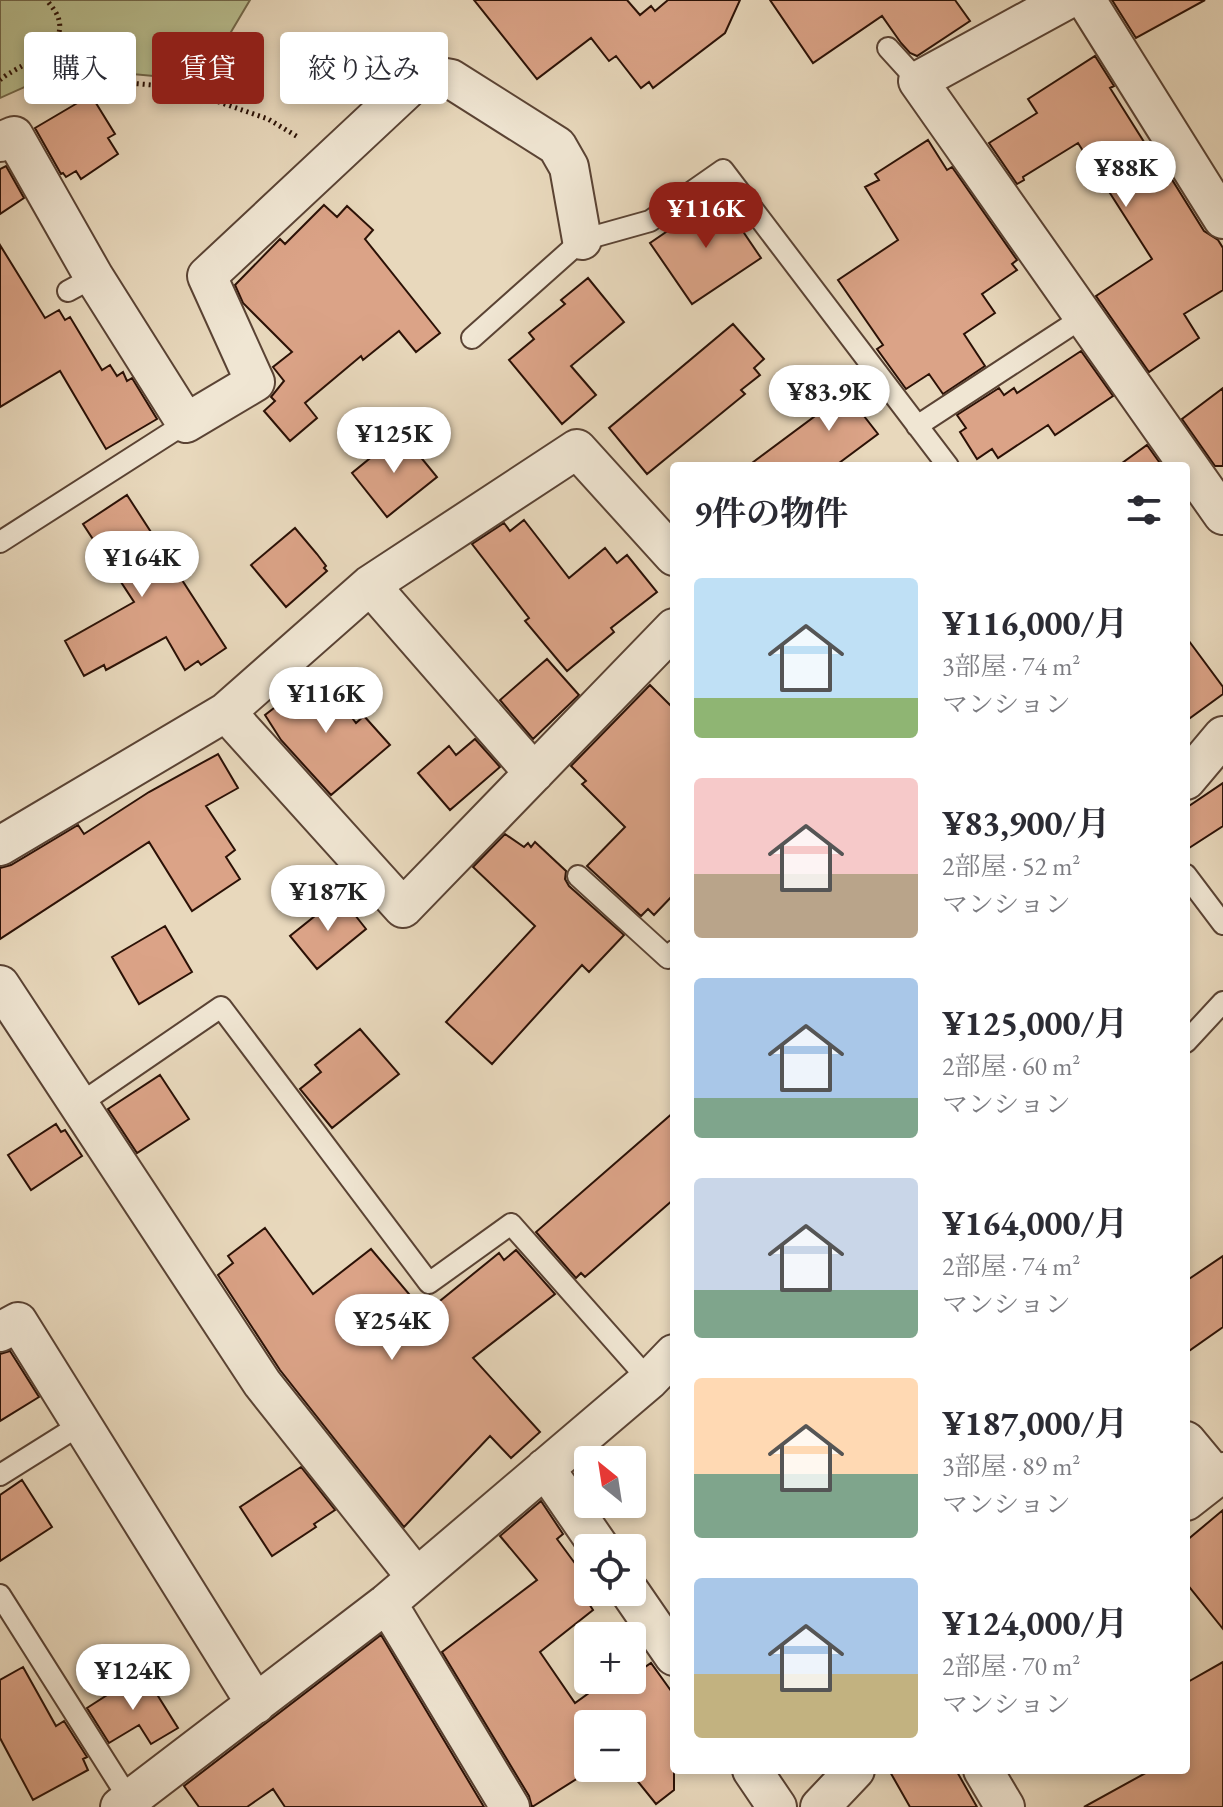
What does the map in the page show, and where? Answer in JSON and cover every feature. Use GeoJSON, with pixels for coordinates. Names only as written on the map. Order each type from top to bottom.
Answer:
{"type":"FeatureCollection","features":[{"type":"Feature","properties":{"kind":"street"},"geometry":{"type":"LineString","coordinates":[[1066,0],[918,81],[1185,462]]}},
{"type":"Feature","properties":{"kind":"street"},"geometry":{"type":"LineString","coordinates":[[1086,0],[1223,219]]}},
{"type":"Feature","properties":{"kind":"street"},"geometry":{"type":"LineString","coordinates":[[7,139],[81,284],[186,423],[255,382],[207,276],[423,74],[451,79],[557,146],[569,167],[582,240]]}},
{"type":"Feature","properties":{"kind":"street"},"geometry":{"type":"LineString","coordinates":[[0,846],[226,712],[370,585],[577,449],[670,552]]}},
{"type":"Feature","properties":{"kind":"street"},"geometry":{"type":"LineString","coordinates":[[1190,469],[1223,515]]}},
{"type":"Feature","properties":{"kind":"street"},"geometry":{"type":"LineString","coordinates":[[370,585],[534,773]]}},
{"type":"Feature","properties":{"kind":"street"},"geometry":{"type":"LineString","coordinates":[[226,712],[403,908],[670,632]]}},
{"type":"Feature","properties":{"kind":"street"},"geometry":{"type":"LineString","coordinates":[[1190,772],[1223,736]]}},
{"type":"Feature","properties":{"kind":"street"},"geometry":{"type":"LineString","coordinates":[[0,985],[262,1383],[416,1577]]}},
{"type":"Feature","properties":{"kind":"street"},"geometry":{"type":"LineString","coordinates":[[0,1332],[18,1322],[256,1704]]}},
{"type":"Feature","properties":{"kind":"street"},"geometry":{"type":"LineString","coordinates":[[125,1803],[387,1603],[662,1367]]}},
{"type":"Feature","properties":{"kind":"street"},"geometry":{"type":"LineString","coordinates":[[1190,1445],[1220,1474],[1190,1498]]}},
{"type":"Feature","properties":{"kind":"street"},"geometry":{"type":"LineString","coordinates":[[545,1468],[590,1534]]}},
{"type":"Feature","properties":{"kind":"street"},"geometry":{"type":"LineString","coordinates":[[387,1603],[510,1807]]}},
{"type":"Feature","properties":{"kind":"street"},"geometry":{"type":"LineString","coordinates":[[640,1606],[670,1650]]}},
{"type":"Feature","properties":{"kind":"street"},"geometry":{"type":"LineString","coordinates":[[755,1774],[777,1807]]}},
{"type":"Feature","properties":{"kind":"street"},"geometry":{"type":"LineString","coordinates":[[820,1807],[851,1774]]}},
{"type":"Feature","properties":{"kind":"street"},"geometry":{"type":"LineString","coordinates":[[985,1774],[1005,1807]]}},
{"type":"Feature","properties":{"kind":"lane"},"geometry":{"type":"LineString","coordinates":[[888,48],[918,81]]}},
{"type":"Feature","properties":{"kind":"lane"},"geometry":{"type":"LineString","coordinates":[[472,338],[582,240],[650,221],[723,170],[945,462]]}},
{"type":"Feature","properties":{"kind":"lane"},"geometry":{"type":"LineString","coordinates":[[917,426],[1082,318]]}},
{"type":"Feature","properties":{"kind":"lane"},"geometry":{"type":"LineString","coordinates":[[0,542],[186,423]]}},
{"type":"Feature","properties":{"kind":"lane"},"geometry":{"type":"LineString","coordinates":[[578,876],[668,958],[670,956]]}},
{"type":"Feature","properties":{"kind":"lane"},"geometry":{"type":"LineString","coordinates":[[1190,880],[1223,924]]}},
{"type":"Feature","properties":{"kind":"lane"},"geometry":{"type":"LineString","coordinates":[[1190,1038],[1223,1002]]}},
{"type":"Feature","properties":{"kind":"lane"},"geometry":{"type":"LineString","coordinates":[[78,1105],[221,1007],[429,1283],[511,1224],[662,1367]]}},
{"type":"Feature","properties":{"kind":"lane"},"geometry":{"type":"LineString","coordinates":[[0,1475],[83,1423]]}},
{"type":"Feature","properties":{"kind":"lane"},"geometry":{"type":"LineString","coordinates":[[0,1595],[125,1803]]}},
{"type":"Feature","properties":{"kind":"path"},"geometry":{"type":"LineString","coordinates":[[0,80],[44,53],[57,37],[59,19],[47,0]]}},
{"type":"Feature","properties":{"kind":"path"},"geometry":{"type":"LineString","coordinates":[[7,139],[2,112],[69,78],[176,87],[268,119],[333,158]]}},
{"type":"Feature","properties":{"kind":"green space"},"geometry":{"type":"Polygon","coordinates":[[[0,0],[250,0],[231,32],[152,32],[152,76],[136,74],[136,32],[24,32],[24,87],[0,98],[0,0]]]}},
{"type":"Feature","properties":{"kind":"building"},"geometry":{"type":"Polygon","coordinates":[[[474,0],[627,0],[640,15],[651,6],[655,11],[668,0],[740,0],[725,33],[653,88],[649,82],[641,88],[616,56],[609,61],[591,38],[537,79],[474,0]]]}},
{"type":"Feature","properties":{"kind":"building"},"geometry":{"type":"Polygon","coordinates":[[[770,0],[955,0],[970,21],[917,56],[901,43],[882,16],[813,63],[770,0]]]}},
{"type":"Feature","properties":{"kind":"building"},"geometry":{"type":"Polygon","coordinates":[[[1112,0],[1205,0],[1136,38],[1112,0]]]}},
{"type":"Feature","properties":{"kind":"building"},"geometry":{"type":"Polygon","coordinates":[[[1095,56],[1114,86],[1110,88],[1158,164],[1161,162],[1204,231],[1218,240],[1223,248],[1223,290],[1184,314],[1199,338],[1149,372],[1096,296],[1152,259],[1078,143],[1023,177],[1024,180],[1017,184],[989,143],[1037,113],[1028,99],[1095,56]]]}},
{"type":"Feature","properties":{"kind":"building"},"geometry":{"type":"Polygon","coordinates":[[[76,104],[97,104],[115,134],[108,138],[118,154],[81,179],[76,171],[66,177],[61,174],[35,128],[76,104]]]}},
{"type":"Feature","properties":{"kind":"building"},"geometry":{"type":"Polygon","coordinates":[[[928,140],[947,170],[952,167],[1017,260],[1012,264],[1017,270],[982,294],[995,313],[964,334],[985,366],[943,394],[929,374],[906,389],[877,349],[883,345],[838,280],[898,240],[865,187],[879,180],[875,174],[928,140]]]}},
{"type":"Feature","properties":{"kind":"building"},"geometry":{"type":"Polygon","coordinates":[[[6,166],[24,198],[0,214],[0,169],[6,166]]]}},
{"type":"Feature","properties":{"kind":"building"},"geometry":{"type":"Polygon","coordinates":[[[719,196],[761,258],[692,304],[650,243],[719,196]]]}},
{"type":"Feature","properties":{"kind":"building"},"geometry":{"type":"Polygon","coordinates":[[[324,205],[337,217],[347,206],[373,230],[365,239],[440,333],[416,352],[399,331],[363,360],[361,356],[305,403],[317,418],[290,441],[264,411],[275,401],[271,397],[284,381],[273,367],[292,352],[243,303],[235,285],[280,239],[285,244],[324,205]]]}},
{"type":"Feature","properties":{"kind":"building"},"geometry":{"type":"Polygon","coordinates":[[[0,245],[45,318],[59,310],[65,320],[70,317],[102,370],[110,365],[117,376],[123,372],[127,381],[132,378],[157,419],[106,449],[60,371],[0,407],[0,245]]]}},
{"type":"Feature","properties":{"kind":"building"},"geometry":{"type":"Polygon","coordinates":[[[588,278],[624,322],[571,366],[596,395],[562,424],[509,360],[534,339],[529,333],[565,304],[561,300],[588,278]]]}},
{"type":"Feature","properties":{"kind":"building"},"geometry":{"type":"Polygon","coordinates":[[[733,324],[764,359],[754,368],[760,375],[741,390],[745,394],[647,474],[609,428],[733,324]]]}},
{"type":"Feature","properties":{"kind":"building"},"geometry":{"type":"Polygon","coordinates":[[[1081,351],[1113,396],[1055,435],[1048,425],[998,458],[992,449],[977,459],[960,432],[966,428],[957,415],[999,388],[1004,395],[1014,388],[1017,393],[1081,351]]]}},
{"type":"Feature","properties":{"kind":"building"},"geometry":{"type":"Polygon","coordinates":[[[865,379],[884,403],[864,416],[878,434],[840,462],[753,462],[865,379]]]}},
{"type":"Feature","properties":{"kind":"building"},"geometry":{"type":"Polygon","coordinates":[[[1223,388],[1223,466],[1215,466],[1182,419],[1223,388]]]}},
{"type":"Feature","properties":{"kind":"building"},"geometry":{"type":"Polygon","coordinates":[[[401,433],[437,477],[387,517],[352,473],[401,433]]]}},
{"type":"Feature","properties":{"kind":"building"},"geometry":{"type":"Polygon","coordinates":[[[1147,445],[1159,462],[1124,462],[1147,445]]]}},
{"type":"Feature","properties":{"kind":"building"},"geometry":{"type":"Polygon","coordinates":[[[127,495],[226,648],[201,665],[198,661],[185,670],[166,637],[106,670],[104,665],[84,676],[65,641],[134,602],[83,524],[127,495]]]}},
{"type":"Feature","properties":{"kind":"building"},"geometry":{"type":"Polygon","coordinates":[[[524,520],[569,578],[605,548],[617,563],[627,555],[657,592],[611,628],[614,632],[567,671],[525,621],[529,618],[472,544],[504,523],[510,531],[524,520]]]}},
{"type":"Feature","properties":{"kind":"building"},"geometry":{"type":"Polygon","coordinates":[[[295,528],[327,571],[286,607],[251,565],[295,528]]]}},
{"type":"Feature","properties":{"kind":"building"},"geometry":{"type":"Polygon","coordinates":[[[1190,642],[1223,687],[1223,694],[1190,718],[1190,642]]]}},
{"type":"Feature","properties":{"kind":"building"},"geometry":{"type":"Polygon","coordinates":[[[547,659],[579,695],[533,739],[500,700],[547,659]]]}},
{"type":"Feature","properties":{"kind":"building"},"geometry":{"type":"Polygon","coordinates":[[[314,677],[324,689],[328,686],[356,723],[364,716],[390,745],[331,795],[281,740],[265,715],[314,677]]]}},
{"type":"Feature","properties":{"kind":"building"},"geometry":{"type":"Polygon","coordinates":[[[650,685],[670,705],[670,898],[654,915],[648,909],[641,916],[587,866],[625,827],[582,784],[586,781],[571,766],[650,685]]]}},
{"type":"Feature","properties":{"kind":"building"},"geometry":{"type":"Polygon","coordinates":[[[475,739],[500,767],[450,810],[418,773],[449,746],[456,755],[475,739]]]}},
{"type":"Feature","properties":{"kind":"building"},"geometry":{"type":"Polygon","coordinates":[[[218,754],[238,788],[206,806],[235,850],[226,857],[240,879],[192,911],[149,842],[0,939],[0,868],[11,865],[78,825],[84,834],[149,792],[218,754]]]}},
{"type":"Feature","properties":{"kind":"building"},"geometry":{"type":"Polygon","coordinates":[[[1223,783],[1223,826],[1190,847],[1190,805],[1223,783]]]}},
{"type":"Feature","properties":{"kind":"building"},"geometry":{"type":"Polygon","coordinates":[[[505,834],[524,847],[528,843],[531,847],[535,842],[566,871],[565,879],[569,886],[624,935],[589,972],[582,965],[492,1064],[446,1022],[535,926],[473,867],[505,834]]]}},
{"type":"Feature","properties":{"kind":"building"},"geometry":{"type":"Polygon","coordinates":[[[340,896],[366,929],[317,969],[290,936],[340,896]]]}},
{"type":"Feature","properties":{"kind":"building"},"geometry":{"type":"Polygon","coordinates":[[[165,926],[192,972],[139,1004],[112,957],[165,926]]]}},
{"type":"Feature","properties":{"kind":"building"},"geometry":{"type":"Polygon","coordinates":[[[360,1029],[399,1074],[332,1128],[300,1089],[321,1072],[315,1065],[360,1029]]]}},
{"type":"Feature","properties":{"kind":"building"},"geometry":{"type":"Polygon","coordinates":[[[160,1075],[189,1119],[137,1153],[108,1109],[160,1075]]]}},
{"type":"Feature","properties":{"kind":"building"},"geometry":{"type":"Polygon","coordinates":[[[670,1115],[670,1203],[585,1277],[581,1273],[576,1278],[536,1232],[670,1115]]]}},
{"type":"Feature","properties":{"kind":"building"},"geometry":{"type":"Polygon","coordinates":[[[56,1124],[61,1132],[65,1130],[82,1156],[31,1190],[8,1155],[56,1124]]]}},
{"type":"Feature","properties":{"kind":"building"},"geometry":{"type":"Polygon","coordinates":[[[265,1228],[313,1294],[371,1249],[425,1313],[499,1253],[504,1260],[516,1250],[555,1294],[473,1358],[540,1432],[511,1458],[490,1436],[404,1527],[280,1370],[218,1275],[233,1263],[228,1256],[265,1228]]]}},
{"type":"Feature","properties":{"kind":"building"},"geometry":{"type":"Polygon","coordinates":[[[1223,1256],[1223,1327],[1190,1350],[1190,1278],[1223,1256]]]}},
{"type":"Feature","properties":{"kind":"building"},"geometry":{"type":"Polygon","coordinates":[[[10,1351],[39,1397],[0,1421],[0,1354],[10,1351]]]}},
{"type":"Feature","properties":{"kind":"building"},"geometry":{"type":"Polygon","coordinates":[[[301,1467],[335,1510],[314,1524],[316,1527],[272,1556],[240,1507],[301,1467]]]}},
{"type":"Feature","properties":{"kind":"building"},"geometry":{"type":"Polygon","coordinates":[[[22,1480],[52,1527],[0,1561],[0,1495],[22,1480]]]}},
{"type":"Feature","properties":{"kind":"building"},"geometry":{"type":"Polygon","coordinates":[[[541,1501],[563,1534],[557,1539],[574,1562],[574,1606],[590,1606],[593,1610],[540,1652],[575,1703],[588,1694],[646,1694],[646,1666],[651,1663],[670,1689],[670,1774],[674,1774],[674,1790],[656,1804],[638,1782],[646,1782],[646,1710],[574,1710],[574,1781],[532,1807],[529,1796],[442,1652],[537,1580],[500,1536],[541,1501]]]}},
{"type":"Feature","properties":{"kind":"building"},"geometry":{"type":"Polygon","coordinates":[[[1223,1510],[1223,1629],[1190,1588],[1190,1538],[1223,1510]]]}},
{"type":"Feature","properties":{"kind":"building"},"geometry":{"type":"Polygon","coordinates":[[[381,1635],[484,1807],[285,1807],[273,1789],[247,1807],[199,1807],[184,1786],[381,1635]]]}},
{"type":"Feature","properties":{"kind":"building"},"geometry":{"type":"Polygon","coordinates":[[[1223,1662],[1223,1807],[1084,1807],[1144,1774],[1190,1774],[1190,1681],[1223,1662]]]}},
{"type":"Feature","properties":{"kind":"building"},"geometry":{"type":"Polygon","coordinates":[[[23,1667],[56,1726],[64,1721],[87,1757],[83,1759],[88,1770],[33,1800],[0,1738],[0,1680],[23,1667]]]}},
{"type":"Feature","properties":{"kind":"building"},"geometry":{"type":"Polygon","coordinates":[[[143,1672],[178,1728],[151,1744],[139,1725],[109,1743],[87,1708],[143,1672]]]}},
{"type":"Feature","properties":{"kind":"building"},"geometry":{"type":"Polygon","coordinates":[[[891,1774],[958,1774],[977,1807],[910,1807],[891,1774]]]}}]}
